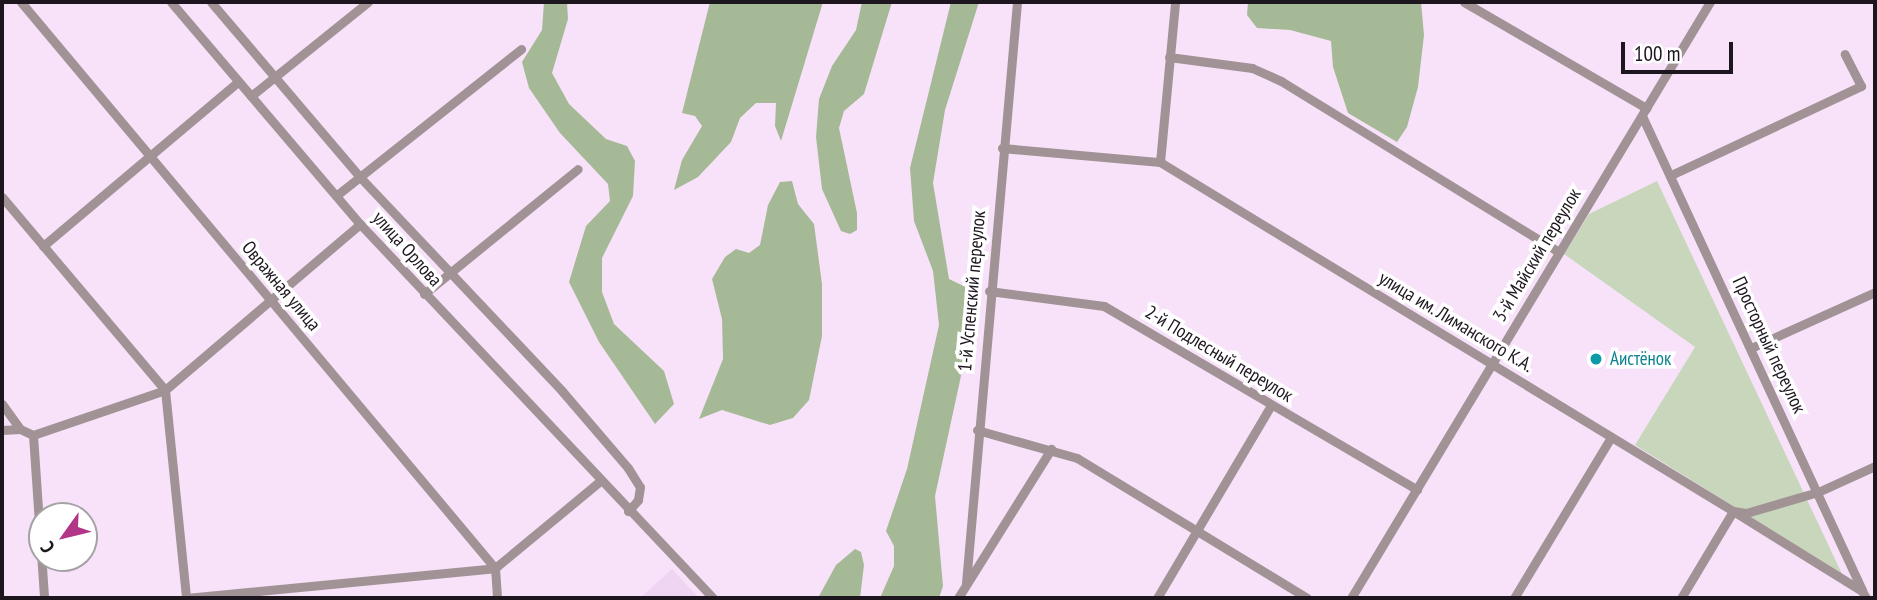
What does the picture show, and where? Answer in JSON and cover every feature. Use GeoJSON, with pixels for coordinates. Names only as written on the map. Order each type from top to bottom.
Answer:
{"type":"FeatureCollection","features":[{"type":"Feature","properties":{"kind":"street","name":"Овражная улица"},"geometry":{"type":"LineString","coordinates":[[21,2],[495,568]]}},
{"type":"Feature","properties":{"kind":"street","name":"улица Орлова"},"geometry":{"type":"LineString","coordinates":[[171,2],[360,224],[713,598]]}},
{"type":"Feature","properties":{"kind":"street","name":"улица Орлова"},"geometry":{"type":"LineString","coordinates":[[211,2],[358,175],[562,391],[628,468],[640,487],[638,500],[628,511]]}},
{"type":"Feature","properties":{"kind":"street"},"geometry":{"type":"LineString","coordinates":[[251,96],[368,2]]}},
{"type":"Feature","properties":{"kind":"street","name":"1-й Успенский переулок"},"geometry":{"type":"LineString","coordinates":[[966,583],[976,430],[1017,2]]}},
{"type":"Feature","properties":{"kind":"street"},"geometry":{"type":"LineString","coordinates":[[1160,162],[1175,2]]}},
{"type":"Feature","properties":{"kind":"street"},"geometry":{"type":"LineString","coordinates":[[1464,2],[1644,112]]}},
{"type":"Feature","properties":{"kind":"street","name":"3-й Майский переулок"},"geometry":{"type":"LineString","coordinates":[[1351,598],[1710,2]]}},
{"type":"Feature","properties":{"kind":"street"},"geometry":{"type":"LineString","coordinates":[[337,195],[358,175],[521,49]]}},
{"type":"Feature","properties":{"kind":"street"},"geometry":{"type":"LineString","coordinates":[[1671,175],[1861,86],[1845,54]]}},
{"type":"Feature","properties":{"kind":"street"},"geometry":{"type":"LineString","coordinates":[[1169,57],[1252,68],[1271,77],[1559,252]]}},
{"type":"Feature","properties":{"kind":"street"},"geometry":{"type":"LineString","coordinates":[[43,246],[238,82]]}},
{"type":"Feature","properties":{"kind":"street","name":"Просторный переулок"},"geometry":{"type":"LineString","coordinates":[[1644,112],[1864,595]]}},
{"type":"Feature","properties":{"kind":"street","name":"улица им. Лиманского К.А."},"geometry":{"type":"LineString","coordinates":[[1002,148],[1160,162],[1733,511],[1864,595]]}},
{"type":"Feature","properties":{"kind":"street"},"geometry":{"type":"LineString","coordinates":[[424,293],[578,169]]}},
{"type":"Feature","properties":{"kind":"street"},"geometry":{"type":"LineString","coordinates":[[2,197],[165,390],[186,598],[495,568],[600,481]]}},
{"type":"Feature","properties":{"kind":"street"},"geometry":{"type":"LineString","coordinates":[[2,430],[20,429],[33,435],[165,390],[360,224]]}},
{"type":"Feature","properties":{"kind":"street","name":"2-й Подлесный переулок"},"geometry":{"type":"LineString","coordinates":[[989,290],[1104,306],[1417,490]]}},
{"type":"Feature","properties":{"kind":"street"},"geometry":{"type":"LineString","coordinates":[[1751,348],[1875,292]]}},
{"type":"Feature","properties":{"kind":"street"},"geometry":{"type":"LineString","coordinates":[[2,404],[20,429]]}},
{"type":"Feature","properties":{"kind":"street"},"geometry":{"type":"LineString","coordinates":[[1157,598],[1271,405]]}},
{"type":"Feature","properties":{"kind":"street"},"geometry":{"type":"LineString","coordinates":[[976,430],[1077,458],[1307,598]]}},
{"type":"Feature","properties":{"kind":"street"},"geometry":{"type":"LineString","coordinates":[[33,435],[32,477],[44,598]]}},
{"type":"Feature","properties":{"kind":"street"},"geometry":{"type":"LineString","coordinates":[[1514,598],[1611,437]]}},
{"type":"Feature","properties":{"kind":"street","name":"1-й Успенский переулок"},"geometry":{"type":"LineString","coordinates":[[958,598],[1051,449]]}},
{"type":"Feature","properties":{"kind":"street"},"geometry":{"type":"LineString","coordinates":[[1681,598],[1733,511],[1746,513],[1818,492],[1875,466]]}},
{"type":"Feature","properties":{"kind":"street"},"geometry":{"type":"LineString","coordinates":[[495,568],[497,598]]}},
{"type":"Feature","properties":{"kind":"shaded area"},"geometry":{"type":"Polygon","coordinates":[[[672,569],[699,598],[640,598],[672,569]]]}},
{"type":"Feature","properties":{"kind":"green space"},"geometry":{"type":"Polygon","coordinates":[[[544,2],[567,2],[568,19],[552,73],[569,104],[606,139],[627,146],[635,161],[633,196],[602,258],[602,292],[614,324],[664,371],[674,404],[655,424],[599,342],[569,282],[586,226],[610,201],[608,184],[560,133],[529,88],[522,62],[542,30],[544,2]]]}},
{"type":"Feature","properties":{"kind":"green space"},"geometry":{"type":"Polygon","coordinates":[[[710,2],[823,2],[781,141],[775,126],[776,103],[756,103],[740,118],[731,142],[698,177],[674,190],[682,160],[702,126],[695,116],[682,113],[710,2]]]}},
{"type":"Feature","properties":{"kind":"green space"},"geometry":{"type":"Polygon","coordinates":[[[862,2],[892,2],[864,94],[844,111],[839,128],[857,213],[857,230],[850,234],[841,231],[822,189],[816,137],[819,99],[832,66],[856,30],[862,2]]]}},
{"type":"Feature","properties":{"kind":"green space"},"geometry":{"type":"Polygon","coordinates":[[[951,2],[979,2],[945,110],[933,183],[949,279],[974,291],[972,325],[935,496],[943,586],[939,598],[880,598],[894,566],[894,546],[886,531],[907,469],[939,325],[933,271],[914,221],[910,168],[951,2]]]}},
{"type":"Feature","properties":{"kind":"green space"},"geometry":{"type":"Polygon","coordinates":[[[1248,2],[1421,2],[1424,35],[1418,87],[1407,127],[1397,142],[1348,113],[1333,67],[1331,41],[1290,30],[1257,28],[1247,15],[1248,2]]]}},
{"type":"Feature","properties":{"kind":"green space"},"geometry":{"type":"Polygon","coordinates":[[[792,181],[798,204],[814,224],[822,284],[822,336],[809,400],[793,418],[770,425],[722,410],[699,419],[723,359],[722,319],[712,279],[725,257],[736,249],[749,253],[760,245],[768,205],[780,182],[792,181]]]}},
{"type":"Feature","properties":{"kind":"green space"},"geometry":{"type":"Polygon","coordinates":[[[1657,181],[1842,574],[1635,445],[1695,347],[1564,254],[1589,214],[1657,181]]]}},
{"type":"Feature","properties":{"kind":"green space"},"geometry":{"type":"Polygon","coordinates":[[[855,549],[861,552],[864,565],[860,598],[818,598],[836,565],[855,549]]]}},
{"type":"Feature","properties":{"kind":"place","name":"Аистёнок"},"geometry":{"type":"Point","coordinates":[1596,359]}}]}
